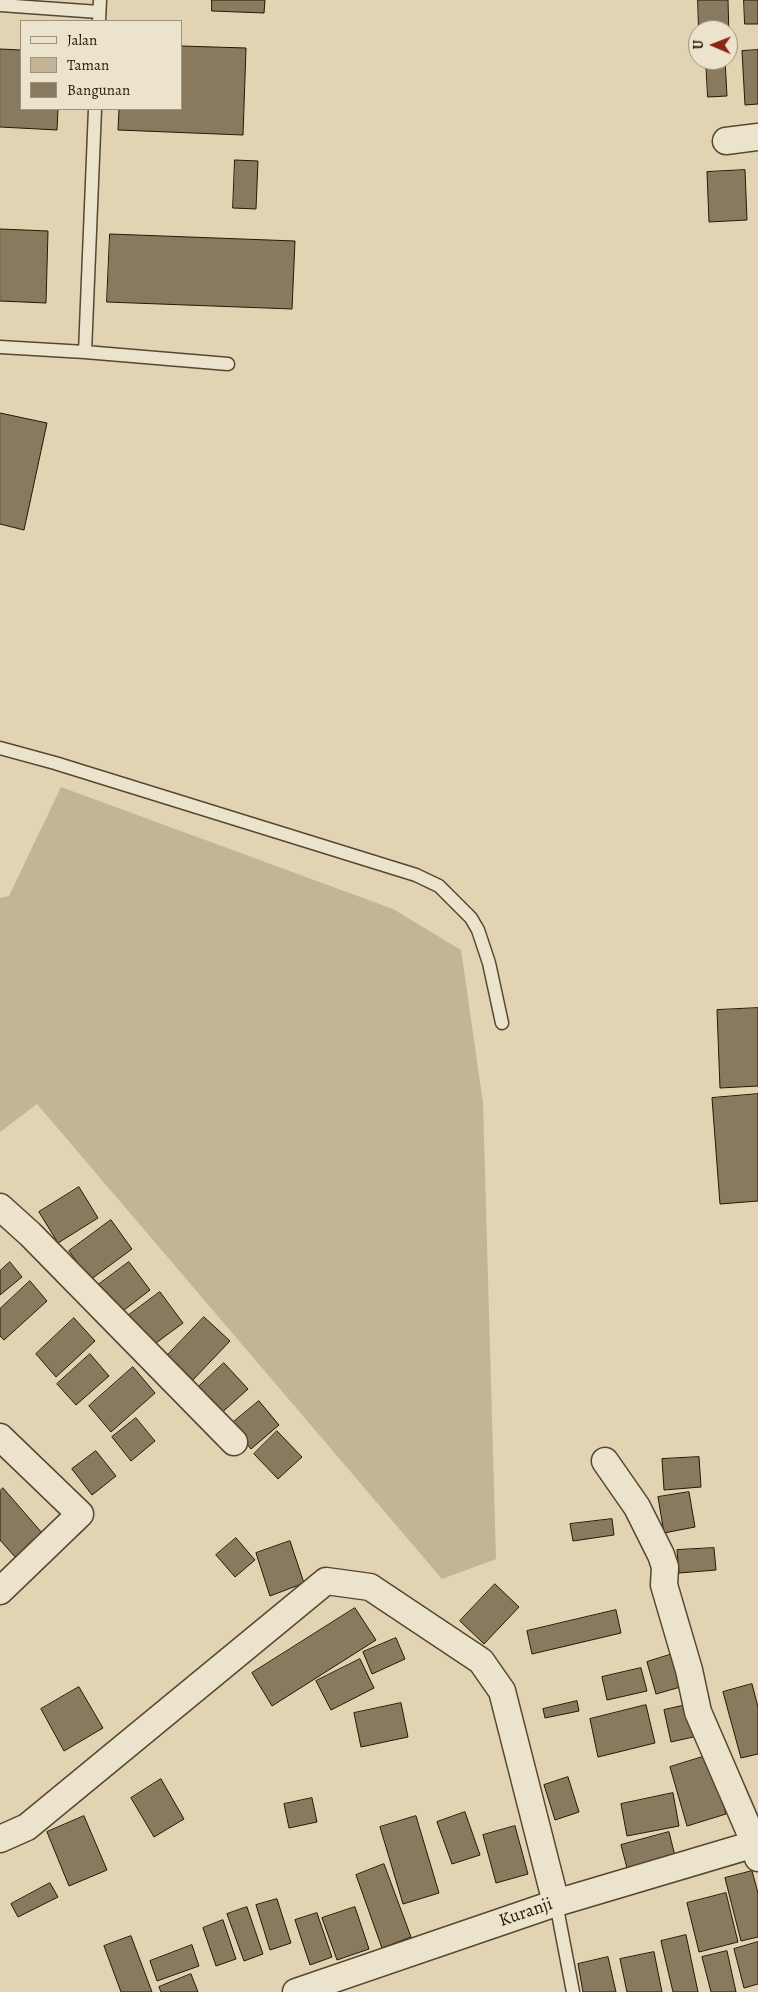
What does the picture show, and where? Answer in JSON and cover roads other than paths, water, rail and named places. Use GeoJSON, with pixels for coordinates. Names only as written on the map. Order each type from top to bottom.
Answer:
{"type":"FeatureCollection","features":[{"type":"Feature","properties":{"kind":"street"},"geometry":{"type":"LineString","coordinates":[[726,141],[758,137]]}},
{"type":"Feature","properties":{"kind":"street"},"geometry":{"type":"LineString","coordinates":[[0,1207],[36,1241],[234,1442]]}},
{"type":"Feature","properties":{"kind":"street"},"geometry":{"type":"LineString","coordinates":[[0,1437],[80,1514],[0,1591]]}},
{"type":"Feature","properties":{"kind":"street"},"geometry":{"type":"LineString","coordinates":[[605,1461],[637,1507],[661,1555],[665,1566],[664,1585],[689,1670],[698,1712],[757,1848]]}},
{"type":"Feature","properties":{"kind":"street"},"geometry":{"type":"LineString","coordinates":[[0,1839],[27,1827],[326,1581],[370,1587],[482,1661],[502,1691],[556,1902]]}},
{"type":"Feature","properties":{"kind":"street","name":"Kuranji"},"geometry":{"type":"LineString","coordinates":[[296,1992],[556,1902],[757,1848]]}},
{"type":"Feature","properties":{"kind":"lane"},"geometry":{"type":"LineString","coordinates":[[0,5],[99,11]]}},
{"type":"Feature","properties":{"kind":"lane"},"geometry":{"type":"LineString","coordinates":[[85,352],[95,110]]}},
{"type":"Feature","properties":{"kind":"lane"},"geometry":{"type":"LineString","coordinates":[[0,347],[228,364]]}},
{"type":"Feature","properties":{"kind":"lane"},"geometry":{"type":"LineString","coordinates":[[0,748],[55,763],[406,872],[439,886],[471,918],[478,930],[489,963],[502,1023]]}},
{"type":"Feature","properties":{"kind":"lane"},"geometry":{"type":"LineString","coordinates":[[556,1902],[573,1992]]}}]}
